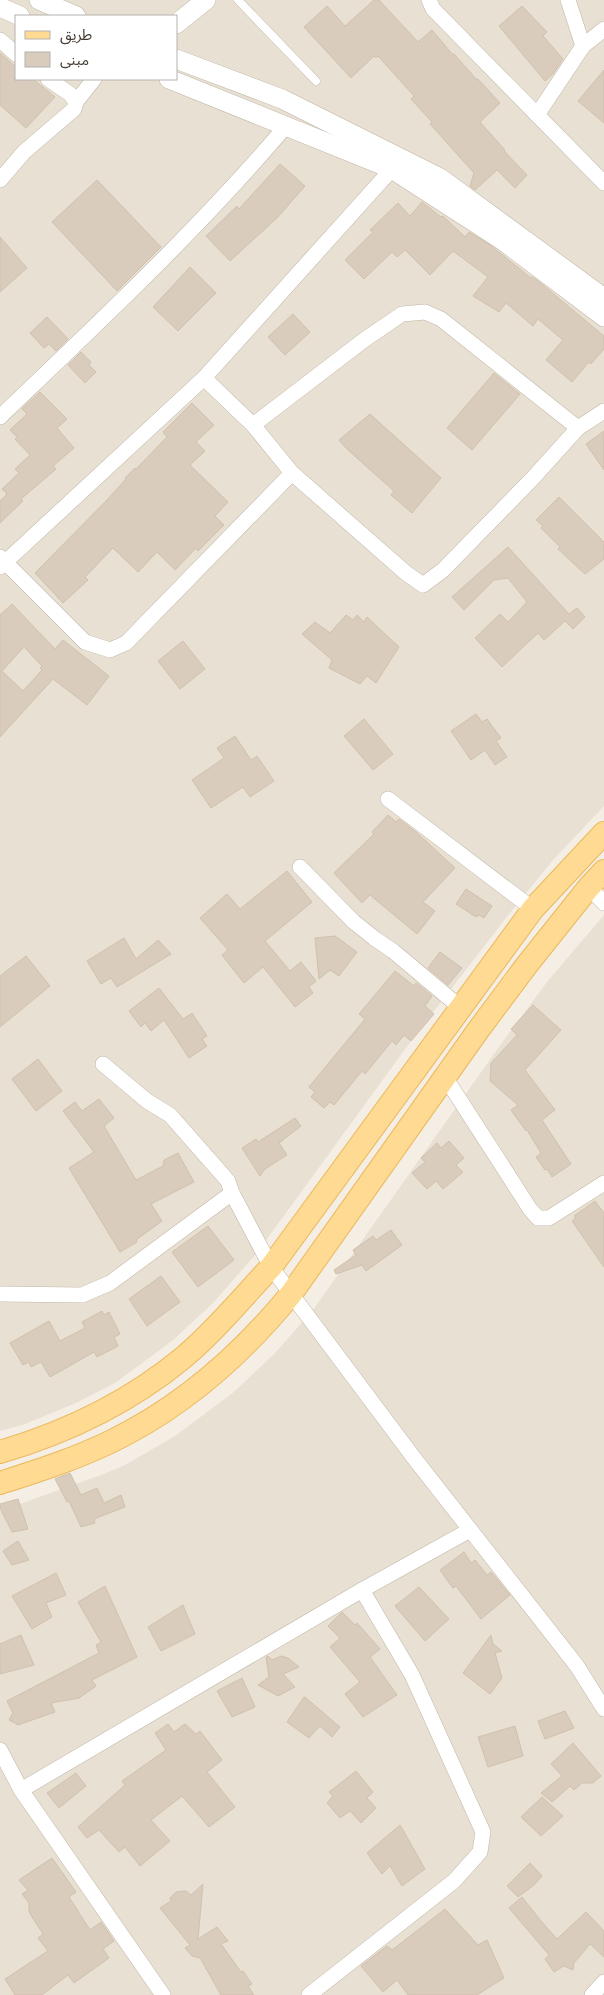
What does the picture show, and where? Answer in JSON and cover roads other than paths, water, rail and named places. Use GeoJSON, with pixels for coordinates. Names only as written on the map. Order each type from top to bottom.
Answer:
{"type":"FeatureCollection","features":[{"type":"Feature","properties":{"kind":"main road"},"geometry":{"type":"LineString","coordinates":[[0,1452],[31,1443],[125,1400],[184,1357],[227,1316],[271,1267],[533,909],[604,833]]}},
{"type":"Feature","properties":{"kind":"main road"},"geometry":{"type":"LineString","coordinates":[[0,1483],[94,1450],[161,1413],[216,1372],[270,1320],[291,1294],[526,966],[596,879]]}},
{"type":"Feature","properties":{"kind":"street"},"geometry":{"type":"LineString","coordinates":[[38,0],[74,15]]}},
{"type":"Feature","properties":{"kind":"street"},"geometry":{"type":"LineString","coordinates":[[178,22],[206,0]]}},
{"type":"Feature","properties":{"kind":"street"},"geometry":{"type":"LineString","coordinates":[[429,0],[433,9],[604,183]]}},
{"type":"Feature","properties":{"kind":"street"},"geometry":{"type":"LineString","coordinates":[[568,0],[583,46]]}},
{"type":"Feature","properties":{"kind":"street"},"geometry":{"type":"LineString","coordinates":[[0,7],[18,15]]}},
{"type":"Feature","properties":{"kind":"street"},"geometry":{"type":"LineString","coordinates":[[537,115],[583,46],[604,29]]}},
{"type":"Feature","properties":{"kind":"street"},"geometry":{"type":"LineString","coordinates":[[0,40],[15,53]]}},
{"type":"Feature","properties":{"kind":"street"},"geometry":{"type":"LineString","coordinates":[[178,59],[282,99],[395,163],[604,317]]}},
{"type":"Feature","properties":{"kind":"street"},"geometry":{"type":"LineString","coordinates":[[49,80],[70,94],[76,102]]}},
{"type":"Feature","properties":{"kind":"street"},"geometry":{"type":"LineString","coordinates":[[0,180],[24,152],[74,109],[76,102],[93,80]]}},
{"type":"Feature","properties":{"kind":"street"},"geometry":{"type":"LineString","coordinates":[[171,80],[286,126],[440,178],[602,291]]}},
{"type":"Feature","properties":{"kind":"street"},"geometry":{"type":"LineString","coordinates":[[0,417],[118,303],[242,178],[286,126]]}},
{"type":"Feature","properties":{"kind":"street"},"geometry":{"type":"LineString","coordinates":[[292,473],[126,643],[110,650],[86,642],[2,562],[204,378],[395,163]]}},
{"type":"Feature","properties":{"kind":"street"},"geometry":{"type":"LineString","coordinates":[[253,425],[364,340],[402,314],[424,312],[441,318],[578,428]]}},
{"type":"Feature","properties":{"kind":"street"},"geometry":{"type":"LineString","coordinates":[[204,378],[253,425],[292,473],[406,573],[423,585],[443,570],[532,479],[578,428],[604,411]]}},
{"type":"Feature","properties":{"kind":"street"},"geometry":{"type":"LineString","coordinates":[[388,799],[533,909]]}},
{"type":"Feature","properties":{"kind":"street"},"geometry":{"type":"LineString","coordinates":[[300,867],[354,922],[393,951],[461,1008]]}},
{"type":"Feature","properties":{"kind":"street"},"geometry":{"type":"LineString","coordinates":[[596,879],[604,903]]}},
{"type":"Feature","properties":{"kind":"street"},"geometry":{"type":"LineString","coordinates":[[103,1064],[148,1101],[170,1114],[228,1181],[232,1193],[271,1267],[470,1530],[577,1666],[604,1709]]}},
{"type":"Feature","properties":{"kind":"street"},"geometry":{"type":"LineString","coordinates":[[445,1077],[530,1209],[538,1218],[549,1218],[604,1183]]}},
{"type":"Feature","properties":{"kind":"street"},"geometry":{"type":"LineString","coordinates":[[0,1294],[82,1295],[110,1283],[232,1193]]}},
{"type":"Feature","properties":{"kind":"street"},"geometry":{"type":"LineString","coordinates":[[21,1790],[362,1590],[470,1530]]}},
{"type":"Feature","properties":{"kind":"street"},"geometry":{"type":"LineString","coordinates":[[309,1995],[454,1882],[480,1852],[483,1832],[412,1675],[362,1590]]}},
{"type":"Feature","properties":{"kind":"street"},"geometry":{"type":"LineString","coordinates":[[0,1750],[21,1790],[163,1995]]}},
{"type":"Feature","properties":{"kind":"street"},"geometry":{"type":"LineString","coordinates":[[592,1995],[604,1982]]}},
{"type":"Feature","properties":{"kind":"lane"},"geometry":{"type":"LineString","coordinates":[[238,0],[316,81]]}}]}
